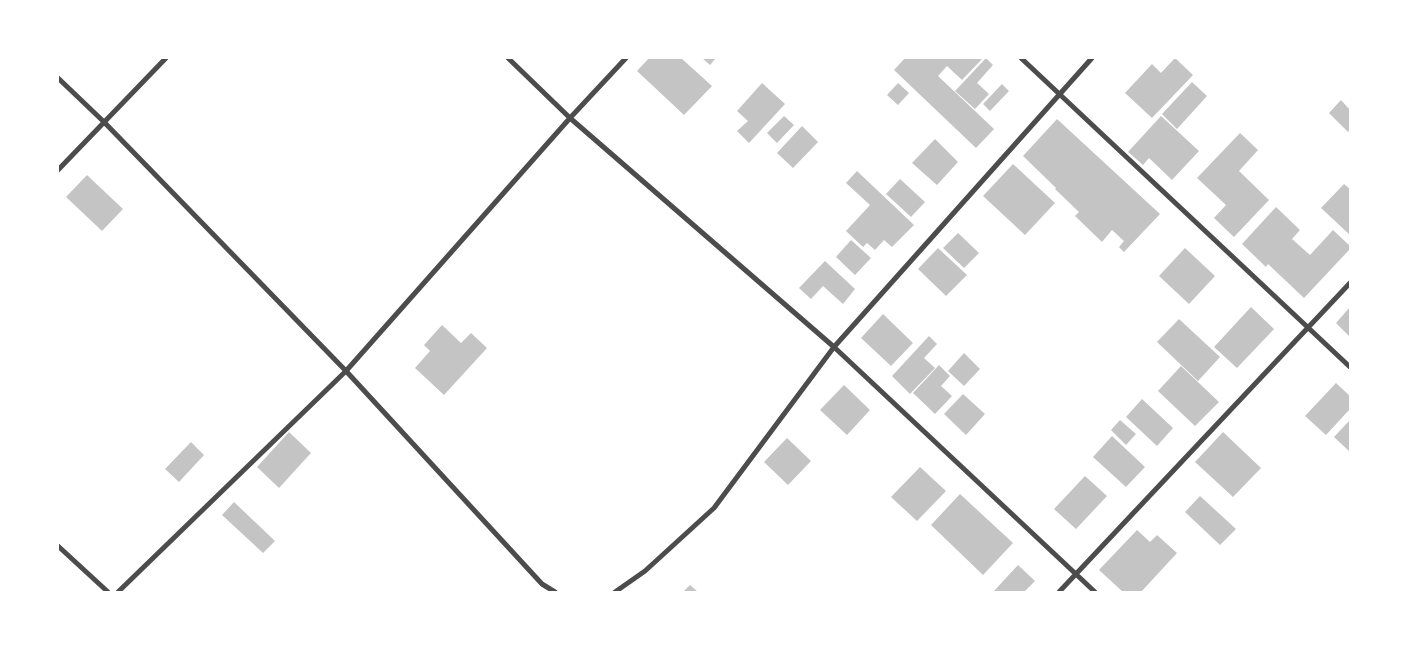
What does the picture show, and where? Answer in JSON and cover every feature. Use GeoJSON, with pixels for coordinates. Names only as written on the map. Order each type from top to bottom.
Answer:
{"type":"FeatureCollection","features":[{"type":"Feature","properties":{"kind":"street"},"geometry":{"type":"LineString","coordinates":[[58,170],[103,121],[166,58]]}},
{"type":"Feature","properties":{"kind":"street"},"geometry":{"type":"LineString","coordinates":[[508,58],[570,118],[834,347],[1095,592]]}},
{"type":"Feature","properties":{"kind":"street"},"geometry":{"type":"LineString","coordinates":[[118,592],[346,371],[570,118],[626,58]]}},
{"type":"Feature","properties":{"kind":"street"},"geometry":{"type":"LineString","coordinates":[[1021,58],[1350,367]]}},
{"type":"Feature","properties":{"kind":"street"},"geometry":{"type":"LineString","coordinates":[[615,592],[645,571],[714,508],[834,347],[1092,58]]}},
{"type":"Feature","properties":{"kind":"street"},"geometry":{"type":"LineString","coordinates":[[58,78],[103,121],[346,371],[542,584],[555,592]]}},
{"type":"Feature","properties":{"kind":"street"},"geometry":{"type":"LineString","coordinates":[[1059,592],[1350,283]]}},
{"type":"Feature","properties":{"kind":"street"},"geometry":{"type":"LineString","coordinates":[[58,546],[108,592]]}},
{"type":"Feature","properties":{"kind":"building"},"geometry":{"type":"Polygon","coordinates":[[[649,58],[681,58],[712,86],[684,115],[637,71],[649,58]]]}},
{"type":"Feature","properties":{"kind":"building"},"geometry":{"type":"Polygon","coordinates":[[[702,58],[716,58],[710,65],[702,58]]]}},
{"type":"Feature","properties":{"kind":"building"},"geometry":{"type":"Polygon","coordinates":[[[905,58],[983,58],[962,80],[947,66],[938,76],[994,129],[976,148],[894,70],[905,58]]]}},
{"type":"Feature","properties":{"kind":"building"},"geometry":{"type":"Polygon","coordinates":[[[986,58],[993,65],[977,83],[989,94],[975,109],[955,91],[986,58]]]}},
{"type":"Feature","properties":{"kind":"building"},"geometry":{"type":"Polygon","coordinates":[[[1175,58],[1193,75],[1152,118],[1125,93],[1152,64],[1161,73],[1175,58]]]}},
{"type":"Feature","properties":{"kind":"building"},"geometry":{"type":"Polygon","coordinates":[[[1192,82],[1207,96],[1177,129],[1162,114],[1192,82]]]}},
{"type":"Feature","properties":{"kind":"building"},"geometry":{"type":"Polygon","coordinates":[[[762,83],[785,104],[749,143],[737,131],[748,121],[737,111],[762,83]]]}},
{"type":"Feature","properties":{"kind":"building"},"geometry":{"type":"Polygon","coordinates":[[[898,83],[909,93],[898,105],[887,95],[898,83]]]}},
{"type":"Feature","properties":{"kind":"building"},"geometry":{"type":"Polygon","coordinates":[[[1002,84],[1009,91],[990,111],[983,104],[1002,84]]]}},
{"type":"Feature","properties":{"kind":"building"},"geometry":{"type":"Polygon","coordinates":[[[1341,100],[1350,110],[1350,129],[1348,132],[1329,113],[1341,100]]]}},
{"type":"Feature","properties":{"kind":"building"},"geometry":{"type":"Polygon","coordinates":[[[784,116],[794,125],[777,143],[767,133],[784,116]]]}},
{"type":"Feature","properties":{"kind":"building"},"geometry":{"type":"Polygon","coordinates":[[[1161,116],[1199,151],[1172,180],[1149,158],[1143,165],[1128,152],[1161,116]]]}},
{"type":"Feature","properties":{"kind":"building"},"geometry":{"type":"Polygon","coordinates":[[[1057,119],[1160,214],[1124,252],[1119,247],[1124,241],[1112,230],[1102,242],[1075,216],[1079,212],[1023,156],[1057,119]]]}},
{"type":"Feature","properties":{"kind":"building"},"geometry":{"type":"Polygon","coordinates":[[[802,126],[818,142],[793,168],[777,153],[802,126]]]}},
{"type":"Feature","properties":{"kind":"building"},"geometry":{"type":"Polygon","coordinates":[[[1240,133],[1258,150],[1239,171],[1269,200],[1234,237],[1214,218],[1226,205],[1197,178],[1240,133]]]}},
{"type":"Feature","properties":{"kind":"building"},"geometry":{"type":"Polygon","coordinates":[[[935,139],[958,162],[937,185],[912,163],[935,139]]]}},
{"type":"Feature","properties":{"kind":"building"},"geometry":{"type":"Polygon","coordinates":[[[1013,164],[1055,203],[1025,235],[983,196],[1013,164]]]}},
{"type":"Feature","properties":{"kind":"building"},"geometry":{"type":"Polygon","coordinates":[[[857,171],[914,225],[892,247],[884,240],[875,250],[867,243],[863,247],[846,231],[870,205],[846,183],[857,171]]]}},
{"type":"Feature","properties":{"kind":"building"},"geometry":{"type":"Polygon","coordinates":[[[87,175],[123,209],[102,231],[66,197],[87,175]]]}},
{"type":"Feature","properties":{"kind":"building"},"geometry":{"type":"Polygon","coordinates":[[[900,179],[925,202],[911,217],[886,194],[900,179]]]}},
{"type":"Feature","properties":{"kind":"building"},"geometry":{"type":"Polygon","coordinates":[[[1344,184],[1350,189],[1350,235],[1321,208],[1344,184]]]}},
{"type":"Feature","properties":{"kind":"building"},"geometry":{"type":"Polygon","coordinates":[[[1276,207],[1300,230],[1292,239],[1310,255],[1333,230],[1350,246],[1350,249],[1304,298],[1268,264],[1266,267],[1242,244],[1276,207]]]}},
{"type":"Feature","properties":{"kind":"building"},"geometry":{"type":"Polygon","coordinates":[[[958,233],[979,253],[964,268],[943,248],[958,233]]]}},
{"type":"Feature","properties":{"kind":"building"},"geometry":{"type":"Polygon","coordinates":[[[851,240],[871,258],[855,275],[836,257],[851,240]]]}},
{"type":"Feature","properties":{"kind":"building"},"geometry":{"type":"Polygon","coordinates":[[[938,248],[967,275],[946,296],[918,269],[938,248]]]}},
{"type":"Feature","properties":{"kind":"building"},"geometry":{"type":"Polygon","coordinates":[[[1185,248],[1215,276],[1189,304],[1159,276],[1185,248]]]}},
{"type":"Feature","properties":{"kind":"building"},"geometry":{"type":"Polygon","coordinates":[[[825,261],[855,289],[843,304],[823,286],[811,299],[799,288],[825,261]]]}},
{"type":"Feature","properties":{"kind":"building"},"geometry":{"type":"Polygon","coordinates":[[[1251,307],[1274,329],[1237,368],[1214,347],[1251,307]]]}},
{"type":"Feature","properties":{"kind":"building"},"geometry":{"type":"Polygon","coordinates":[[[1350,307],[1350,337],[1336,323],[1350,307]]]}},
{"type":"Feature","properties":{"kind":"building"},"geometry":{"type":"Polygon","coordinates":[[[883,314],[913,343],[891,366],[861,338],[883,314]]]}},
{"type":"Feature","properties":{"kind":"building"},"geometry":{"type":"Polygon","coordinates":[[[1179,319],[1220,357],[1198,381],[1157,342],[1179,319]]]}},
{"type":"Feature","properties":{"kind":"building"},"geometry":{"type":"Polygon","coordinates":[[[442,325],[461,343],[471,333],[487,348],[444,395],[415,368],[430,351],[424,345],[442,325]]]}},
{"type":"Feature","properties":{"kind":"building"},"geometry":{"type":"Polygon","coordinates":[[[929,336],[937,344],[924,358],[935,368],[910,394],[892,376],[929,336]]]}},
{"type":"Feature","properties":{"kind":"building"},"geometry":{"type":"Polygon","coordinates":[[[964,353],[980,369],[964,386],[948,371],[964,353]]]}},
{"type":"Feature","properties":{"kind":"building"},"geometry":{"type":"Polygon","coordinates":[[[939,365],[950,376],[941,386],[952,396],[935,414],[913,393],[939,365]]]}},
{"type":"Feature","properties":{"kind":"building"},"geometry":{"type":"Polygon","coordinates":[[[1181,366],[1219,402],[1195,426],[1158,391],[1181,366]]]}},
{"type":"Feature","properties":{"kind":"building"},"geometry":{"type":"Polygon","coordinates":[[[1336,383],[1350,396],[1350,409],[1326,435],[1305,416],[1336,383]]]}},
{"type":"Feature","properties":{"kind":"building"},"geometry":{"type":"Polygon","coordinates":[[[844,385],[870,410],[847,435],[820,410],[844,385]]]}},
{"type":"Feature","properties":{"kind":"building"},"geometry":{"type":"Polygon","coordinates":[[[963,394],[985,414],[966,435],[944,414],[963,394]]]}},
{"type":"Feature","properties":{"kind":"building"},"geometry":{"type":"Polygon","coordinates":[[[1142,399],[1173,428],[1157,446],[1126,417],[1142,399]]]}},
{"type":"Feature","properties":{"kind":"building"},"geometry":{"type":"Polygon","coordinates":[[[1120,420],[1136,434],[1126,445],[1111,430],[1120,420]]]}},
{"type":"Feature","properties":{"kind":"building"},"geometry":{"type":"Polygon","coordinates":[[[1350,420],[1350,452],[1334,437],[1350,420]]]}},
{"type":"Feature","properties":{"kind":"building"},"geometry":{"type":"Polygon","coordinates":[[[289,432],[311,453],[279,488],[257,467],[289,432]]]}},
{"type":"Feature","properties":{"kind":"building"},"geometry":{"type":"Polygon","coordinates":[[[1223,432],[1261,468],[1233,497],[1195,462],[1223,432]]]}},
{"type":"Feature","properties":{"kind":"building"},"geometry":{"type":"Polygon","coordinates":[[[1112,436],[1145,467],[1126,487],[1093,457],[1112,436]]]}},
{"type":"Feature","properties":{"kind":"building"},"geometry":{"type":"Polygon","coordinates":[[[787,438],[811,461],[788,485],[764,462],[787,438]]]}},
{"type":"Feature","properties":{"kind":"building"},"geometry":{"type":"Polygon","coordinates":[[[191,442],[204,455],[179,482],[165,469],[191,442]]]}},
{"type":"Feature","properties":{"kind":"building"},"geometry":{"type":"Polygon","coordinates":[[[920,467],[946,491],[917,521],[891,497],[920,467]]]}},
{"type":"Feature","properties":{"kind":"building"},"geometry":{"type":"Polygon","coordinates":[[[1085,476],[1107,496],[1076,529],[1054,509],[1085,476]]]}},
{"type":"Feature","properties":{"kind":"building"},"geometry":{"type":"Polygon","coordinates":[[[960,494],[1013,543],[983,575],[931,525],[960,494]]]}},
{"type":"Feature","properties":{"kind":"building"},"geometry":{"type":"Polygon","coordinates":[[[1200,496],[1236,529],[1220,545],[1185,512],[1200,496]]]}},
{"type":"Feature","properties":{"kind":"building"},"geometry":{"type":"Polygon","coordinates":[[[234,502],[275,541],[263,553],[222,515],[234,502]]]}},
{"type":"Feature","properties":{"kind":"building"},"geometry":{"type":"Polygon","coordinates":[[[1137,530],[1150,542],[1157,535],[1177,553],[1141,592],[1123,592],[1099,570],[1137,530]]]}},
{"type":"Feature","properties":{"kind":"building"},"geometry":{"type":"Polygon","coordinates":[[[1018,565],[1035,581],[1024,592],[993,592],[1018,565]]]}},
{"type":"Feature","properties":{"kind":"building"},"geometry":{"type":"Polygon","coordinates":[[[690,585],[698,592],[683,592],[690,585]]]}}]}
